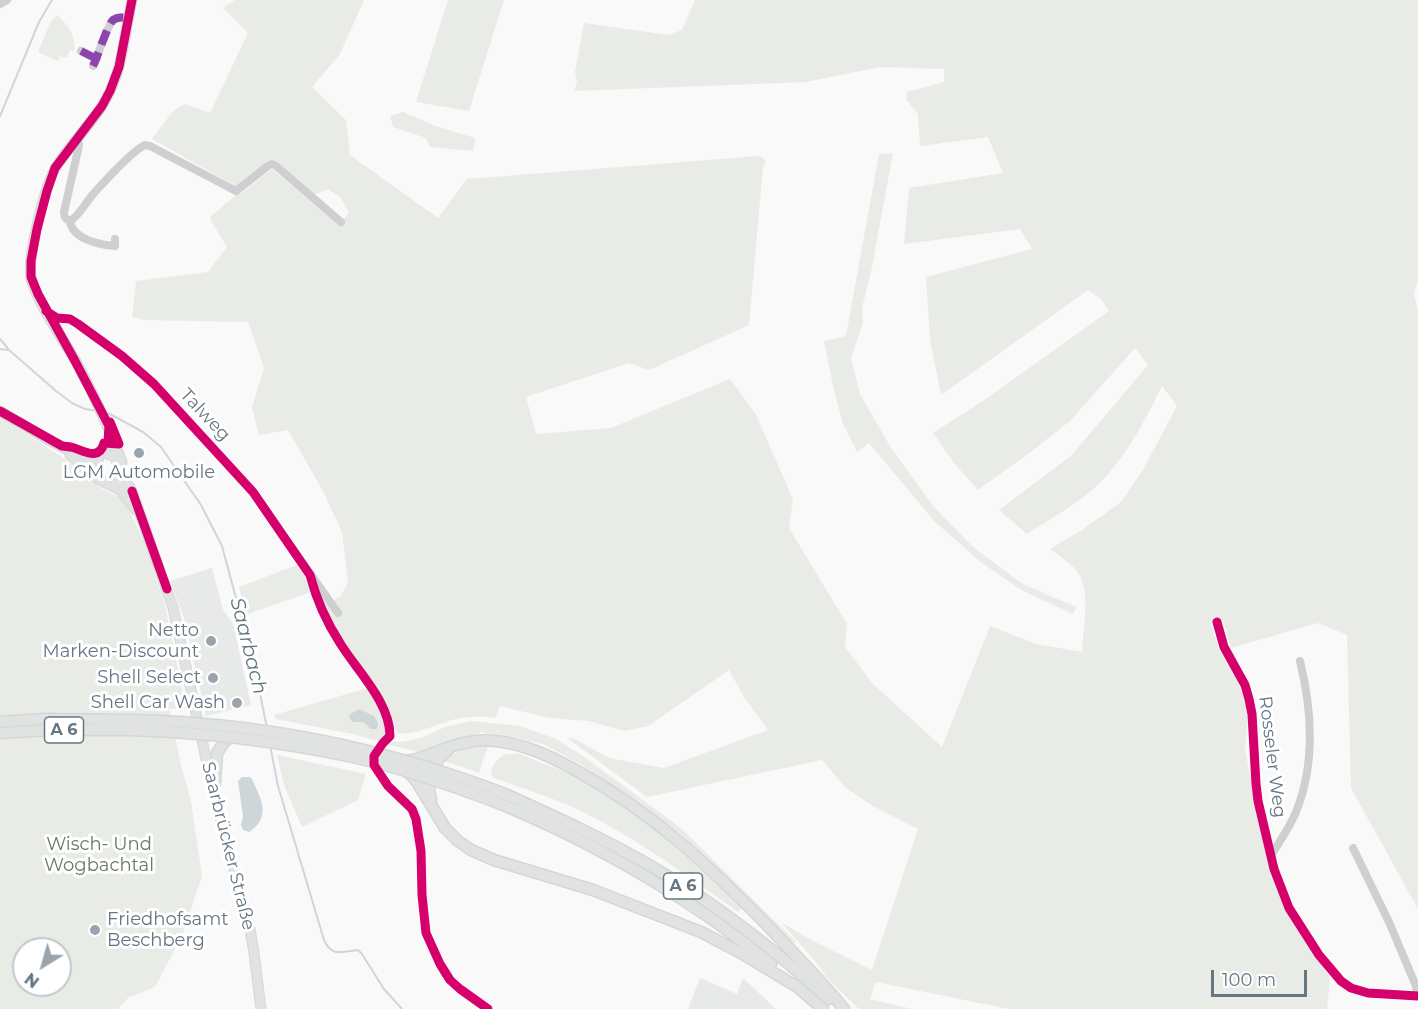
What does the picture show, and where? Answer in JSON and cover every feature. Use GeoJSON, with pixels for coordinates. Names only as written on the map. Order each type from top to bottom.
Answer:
{"type":"FeatureCollection","features":[{"type":"Feature","properties":{"kind":"highway","name":"A 6"},"geometry":{"type":"LineString","coordinates":[[0,722],[45,719],[248,738],[350,756],[503,799],[589,833],[663,873],[756,937],[842,1009]]}},
{"type":"Feature","properties":{"kind":"highway","name":"A 6"},"geometry":{"type":"LineString","coordinates":[[0,733],[128,725]]}},
{"type":"Feature","properties":{"kind":"highway","name":"A 6"},"geometry":{"type":"LineString","coordinates":[[199,727],[249,733],[389,762],[411,775],[445,828],[458,841],[482,856],[593,890],[701,932],[741,952],[799,988]]}},
{"type":"Feature","properties":{"kind":"highway"},"geometry":{"type":"LineString","coordinates":[[214,795],[217,753],[234,732]]}},
{"type":"Feature","properties":{"kind":"highway"},"geometry":{"type":"LineString","coordinates":[[389,762],[416,759],[453,746],[477,741],[494,741],[541,753],[589,778],[647,815],[689,849],[824,984],[842,1009]]}},
{"type":"Feature","properties":{"kind":"highway","name":"A 6"},"geometry":{"type":"LineString","coordinates":[[435,812],[429,790],[430,776],[435,764],[453,746]]}},
{"type":"Feature","properties":{"kind":"highway","name":"A 6"},"geometry":{"type":"LineString","coordinates":[[503,799],[657,884],[749,946],[823,1009]]}},
{"type":"Feature","properties":{"kind":"main road"},"geometry":{"type":"LineString","coordinates":[[108,425],[101,460],[102,475],[108,477],[117,474],[122,463],[108,425],[96,400],[38,294],[31,277],[32,252],[55,168],[111,91],[119,67],[132,0]]}},
{"type":"Feature","properties":{"kind":"main road"},"geometry":{"type":"LineString","coordinates":[[0,411],[47,439],[99,479],[120,490],[136,510]]}},
{"type":"Feature","properties":{"kind":"main road"},"geometry":{"type":"LineString","coordinates":[[47,439],[78,454],[101,460]]}},
{"type":"Feature","properties":{"kind":"main road"},"geometry":{"type":"LineString","coordinates":[[70,455],[81,461],[101,460],[113,456],[117,474],[143,522]]}},
{"type":"Feature","properties":{"kind":"main road"},"geometry":{"type":"LineString","coordinates":[[117,474],[132,491],[143,522]]}},
{"type":"Feature","properties":{"kind":"main road","name":"Saarbrücker Straße"},"geometry":{"type":"LineString","coordinates":[[143,522],[167,589],[177,626],[214,795],[250,929],[261,1009]]}},
{"type":"Feature","properties":{"kind":"street"},"geometry":{"type":"LineString","coordinates":[[0,4],[7,0]]}},
{"type":"Feature","properties":{"kind":"street"},"geometry":{"type":"LineString","coordinates":[[81,51],[95,62],[114,20],[122,17],[128,18]]}},
{"type":"Feature","properties":{"kind":"street"},"geometry":{"type":"LineString","coordinates":[[70,221],[64,217],[64,212],[78,150],[77,139]]}},
{"type":"Feature","properties":{"kind":"street"},"geometry":{"type":"LineString","coordinates":[[70,221],[118,168],[134,152],[145,145],[236,191],[272,164],[279,167],[341,222]]}},
{"type":"Feature","properties":{"kind":"street"},"geometry":{"type":"LineString","coordinates":[[70,221],[71,228],[86,240],[115,246],[115,239]]}},
{"type":"Feature","properties":{"kind":"street","name":"Talweg"},"geometry":{"type":"LineString","coordinates":[[46,311],[57,318],[70,319],[78,324],[122,356],[154,384],[253,492],[338,613]]}},
{"type":"Feature","properties":{"kind":"street","name":"Rosseler Weg"},"geometry":{"type":"LineString","coordinates":[[1217,622],[1224,647],[1245,685],[1249,699],[1261,816],[1274,869],[1289,908],[1319,955],[1341,981],[1351,988],[1368,993],[1417,996]]}},
{"type":"Feature","properties":{"kind":"street"},"geometry":{"type":"LineString","coordinates":[[1271,856],[1295,814],[1305,786],[1308,767],[1308,707],[1300,661]]}},
{"type":"Feature","properties":{"kind":"street"},"geometry":{"type":"LineString","coordinates":[[1353,848],[1389,922],[1416,986],[1417,996]]}},
{"type":"Feature","properties":{"kind":"shaded area"},"geometry":{"type":"Polygon","coordinates":[[[212,568],[223,610],[233,623],[251,705],[206,716],[185,621],[170,581],[212,568]]]}},
{"type":"Feature","properties":{"kind":"shaded area"},"geometry":{"type":"Polygon","coordinates":[[[359,709],[374,716],[378,723],[377,729],[371,729],[363,722],[353,722],[350,719],[349,715],[359,709]]]}},
{"type":"Feature","properties":{"kind":"shaded area"},"geometry":{"type":"Polygon","coordinates":[[[242,777],[252,779],[262,807],[260,820],[249,832],[243,830],[241,825],[243,816],[238,781],[242,777]]]}},
{"type":"Feature","properties":{"kind":"shaded area"},"geometry":{"type":"Polygon","coordinates":[[[700,978],[737,994],[743,978],[776,1009],[688,1009],[700,978]]]}},
{"type":"Feature","properties":{"kind":"green space"},"geometry":{"type":"Polygon","coordinates":[[[235,0],[364,0],[340,54],[312,87],[346,120],[350,155],[438,218],[467,179],[760,156],[766,161],[763,167],[749,325],[649,370],[629,363],[526,397],[536,434],[611,428],[730,379],[755,413],[793,499],[789,528],[847,624],[845,647],[873,684],[942,747],[990,626],[1036,644],[1082,652],[1084,587],[1076,570],[1050,549],[1082,530],[1121,502],[1143,470],[1177,406],[1162,386],[1132,442],[1109,473],[1081,499],[1027,534],[999,510],[1071,456],[1148,365],[1135,348],[1070,421],[978,490],[954,463],[933,433],[983,401],[1109,311],[1101,299],[1088,290],[941,395],[930,339],[926,277],[1032,249],[1020,229],[904,244],[909,188],[1003,173],[988,137],[920,146],[918,114],[906,99],[907,92],[944,82],[944,69],[880,67],[806,82],[574,91],[584,23],[668,35],[682,30],[695,0],[1418,0],[1418,279],[1414,293],[1418,311],[1418,909],[1351,788],[1347,635],[1318,623],[1231,648],[1223,621],[1211,624],[1220,652],[1235,675],[1248,714],[1245,750],[1267,860],[1285,908],[1330,978],[1327,1009],[1009,1009],[876,982],[870,999],[912,1009],[859,1009],[827,978],[781,922],[813,941],[872,970],[918,829],[871,805],[845,787],[822,760],[647,797],[566,737],[575,739],[609,758],[664,768],[768,730],[744,697],[729,670],[648,726],[624,731],[589,721],[549,718],[500,706],[495,718],[463,718],[415,732],[398,733],[384,704],[342,641],[320,598],[328,603],[341,596],[348,582],[342,532],[323,491],[288,430],[259,435],[252,407],[264,368],[248,322],[144,320],[132,317],[136,281],[208,272],[227,247],[210,217],[238,193],[242,193],[272,169],[339,225],[349,213],[341,198],[328,189],[310,196],[273,160],[237,187],[152,139],[173,111],[185,104],[210,113],[248,33],[223,8],[235,0]]]}},
{"type":"Feature","properties":{"kind":"green space"},"geometry":{"type":"Polygon","coordinates":[[[448,0],[504,0],[469,111],[416,102],[448,0]]]}},
{"type":"Feature","properties":{"kind":"green space"},"geometry":{"type":"Polygon","coordinates":[[[57,15],[70,31],[75,51],[70,50],[67,58],[60,56],[58,61],[38,52],[51,21],[57,15]]]}},
{"type":"Feature","properties":{"kind":"green space"},"geometry":{"type":"Polygon","coordinates":[[[403,112],[438,127],[475,138],[473,151],[430,147],[426,138],[393,127],[390,116],[403,112]]]}},
{"type":"Feature","properties":{"kind":"green space"},"geometry":{"type":"Polygon","coordinates":[[[893,153],[862,308],[863,323],[851,358],[860,394],[891,448],[934,507],[973,547],[1023,584],[1076,607],[1073,614],[1023,591],[982,563],[935,522],[869,443],[857,452],[843,424],[824,341],[846,336],[879,154],[893,153]]]}},
{"type":"Feature","properties":{"kind":"green space","name":"Wisch- Und Wogbachtal"},"geometry":{"type":"Polygon","coordinates":[[[0,417],[62,457],[101,488],[120,498],[130,512],[145,544],[165,605],[186,709],[169,709],[191,802],[202,876],[182,936],[155,987],[128,998],[118,1009],[0,1009],[0,417]]]}},
{"type":"Feature","properties":{"kind":"green space"},"geometry":{"type":"Polygon","coordinates":[[[297,565],[311,592],[247,614],[239,587],[297,565]]]}},
{"type":"Feature","properties":{"kind":"green space"},"geometry":{"type":"Polygon","coordinates":[[[368,688],[381,710],[385,723],[385,734],[378,741],[276,719],[274,715],[368,688]]]}},
{"type":"Feature","properties":{"kind":"green space"},"geometry":{"type":"Polygon","coordinates":[[[472,721],[520,726],[554,738],[583,756],[682,829],[796,942],[793,944],[679,833],[641,804],[578,763],[545,745],[482,732],[422,753],[386,744],[421,738],[445,727],[472,721]]]}},
{"type":"Feature","properties":{"kind":"green space"},"geometry":{"type":"Polygon","coordinates":[[[488,746],[479,773],[444,761],[464,749],[488,746]]]}},
{"type":"Feature","properties":{"kind":"green space"},"geometry":{"type":"Polygon","coordinates":[[[505,754],[520,754],[577,777],[641,818],[742,907],[738,912],[661,858],[579,810],[492,777],[494,764],[505,754]]]}},
{"type":"Feature","properties":{"kind":"green space"},"geometry":{"type":"Polygon","coordinates":[[[277,755],[366,774],[358,800],[302,827],[284,785],[277,755]]]}},
{"type":"Feature","properties":{"kind":"waterway","name":"Saarbach"},"geometry":{"type":"LineString","coordinates":[[0,116],[39,22],[52,0]]}},
{"type":"Feature","properties":{"kind":"waterway","name":"Saarbach"},"geometry":{"type":"LineString","coordinates":[[0,339],[9,350],[72,403],[85,409],[98,411]]}},
{"type":"Feature","properties":{"kind":"waterway","name":"Saarbach"},"geometry":{"type":"LineString","coordinates":[[0,349],[9,350]]}},
{"type":"Feature","properties":{"kind":"waterway","name":"Saarbach"},"geometry":{"type":"LineString","coordinates":[[106,413],[143,432],[161,447],[201,505],[222,546],[255,669],[267,728]]}},
{"type":"Feature","properties":{"kind":"waterway","name":"Saarbach"},"geometry":{"type":"LineString","coordinates":[[270,745],[278,786],[324,940],[327,946],[334,951],[358,950],[384,989],[402,1009]]}},
{"type":"Feature","properties":{"kind":"marked path"},"geometry":{"type":"LineString","coordinates":[[93,66],[113,20],[128,18]]}},
{"type":"Feature","properties":{"kind":"marked path"},"geometry":{"type":"LineString","coordinates":[[81,51],[97,59]]}},
{"type":"Feature","properties":{"kind":"cycle path"},"geometry":{"type":"LineString","coordinates":[[108,443],[109,426],[38,294],[31,277],[31,261],[37,229],[55,168],[102,106],[110,91],[119,67],[132,0]]}},
{"type":"Feature","properties":{"kind":"cycle path"},"geometry":{"type":"LineString","coordinates":[[46,311],[57,318],[70,319],[78,324],[122,356],[154,384],[253,492],[310,575],[331,627],[379,699],[389,723],[390,736],[374,756],[374,765],[388,786],[412,809],[416,819],[421,851],[426,933],[450,980],[488,1009]]}},
{"type":"Feature","properties":{"kind":"cycle path"},"geometry":{"type":"LineString","coordinates":[[0,411],[62,446],[90,453],[98,452],[104,443],[119,444],[110,422]]}},
{"type":"Feature","properties":{"kind":"cycle path"},"geometry":{"type":"LineString","coordinates":[[132,491],[167,589]]}},
{"type":"Feature","properties":{"kind":"cycle path"},"geometry":{"type":"LineString","coordinates":[[1217,622],[1224,647],[1245,685],[1249,699],[1258,801],[1274,869],[1289,908],[1319,955],[1341,981],[1351,988],[1368,993],[1418,996]]}},
{"type":"Feature","properties":{"kind":"place","name":"LGM Automobile"},"geometry":{"type":"Point","coordinates":[139,453]}},
{"type":"Feature","properties":{"kind":"place","name":"Netto Marken-Discount"},"geometry":{"type":"Point","coordinates":[211,641]}},
{"type":"Feature","properties":{"kind":"place","name":"Shell Select"},"geometry":{"type":"Point","coordinates":[213,678]}},
{"type":"Feature","properties":{"kind":"place","name":"Shell Car Wash"},"geometry":{"type":"Point","coordinates":[237,703]}},
{"type":"Feature","properties":{"kind":"place","name":"Friedhofsamt Beschberg"},"geometry":{"type":"Point","coordinates":[95,930]}}]}
